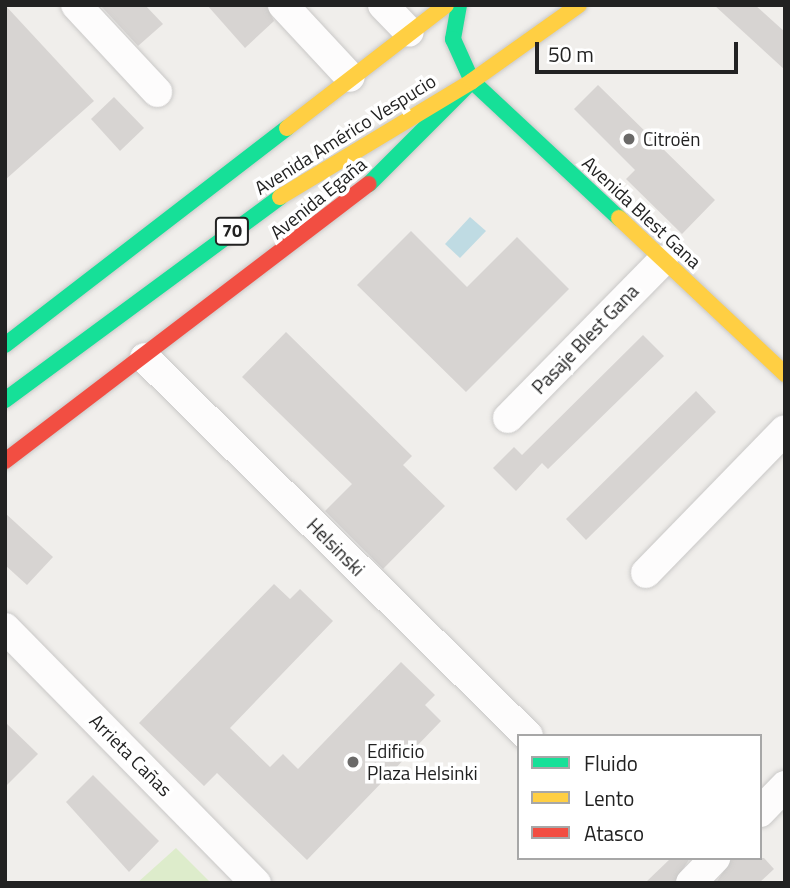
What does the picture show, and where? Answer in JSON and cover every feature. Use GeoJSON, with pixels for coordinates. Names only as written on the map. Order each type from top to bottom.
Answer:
{"type":"FeatureCollection","features":[{"type":"Feature","properties":{"kind":"main road","name":"Avenida Américo Vespucio"},"geometry":{"type":"LineString","coordinates":[[5,345],[446,5]]}},
{"type":"Feature","properties":{"kind":"main road"},"geometry":{"type":"LineString","coordinates":[[458,5],[453,39],[471,81]]}},
{"type":"Feature","properties":{"kind":"main road","name":"Avenida Egaña"},"geometry":{"type":"LineString","coordinates":[[5,461],[145,358],[358,193],[471,81],[579,5]]}},
{"type":"Feature","properties":{"kind":"main road","name":"Avenida Américo Vespucio"},"geometry":{"type":"LineString","coordinates":[[5,400],[286,192],[471,81]]}},
{"type":"Feature","properties":{"kind":"main road","name":"Avenida Blest Gana"},"geometry":{"type":"LineString","coordinates":[[471,81],[785,374]]}},
{"type":"Feature","properties":{"kind":"street"},"geometry":{"type":"LineString","coordinates":[[76,5],[157,92]]}},
{"type":"Feature","properties":{"kind":"street"},"geometry":{"type":"LineString","coordinates":[[283,5],[350,77]]}},
{"type":"Feature","properties":{"kind":"street"},"geometry":{"type":"LineString","coordinates":[[383,5],[409,32]]}},
{"type":"Feature","properties":{"kind":"street","name":"Pasaje Blest Gana"},"geometry":{"type":"LineString","coordinates":[[508,418],[663,260]]}},
{"type":"Feature","properties":{"kind":"street","name":"Helsinski"},"geometry":{"type":"LineString","coordinates":[[145,358],[526,734]]}},
{"type":"Feature","properties":{"kind":"street"},"geometry":{"type":"LineString","coordinates":[[646,573],[785,430]]}},
{"type":"Feature","properties":{"kind":"street","name":"Arrieta Cañas"},"geometry":{"type":"LineString","coordinates":[[5,628],[256,883]]}},
{"type":"Feature","properties":{"kind":"street"},"geometry":{"type":"LineString","coordinates":[[762,809],[785,786]]}},
{"type":"Feature","properties":{"kind":"street"},"geometry":{"type":"LineString","coordinates":[[691,883],[713,860]]}},
{"type":"Feature","properties":{"kind":"green space"},"geometry":{"type":"Polygon","coordinates":[[[176,848],[211,883],[137,883],[176,848]]]}},
{"type":"Feature","properties":{"kind":"water"},"geometry":{"type":"Polygon","coordinates":[[[470,217],[486,231],[460,258],[445,244],[470,217]]]}},
{"type":"Feature","properties":{"kind":"building"},"geometry":{"type":"Polygon","coordinates":[[[5,5],[94,101],[5,180],[5,5]]]}},
{"type":"Feature","properties":{"kind":"building"},"geometry":{"type":"Polygon","coordinates":[[[100,5],[145,5],[163,24],[138,46],[100,5]]]}},
{"type":"Feature","properties":{"kind":"building"},"geometry":{"type":"Polygon","coordinates":[[[207,5],[266,5],[274,21],[245,48],[207,5]]]}},
{"type":"Feature","properties":{"kind":"building"},"geometry":{"type":"Polygon","coordinates":[[[714,5],[755,5],[785,32],[785,70],[714,5]]]}},
{"type":"Feature","properties":{"kind":"building","name":"Citroën"},"geometry":{"type":"Polygon","coordinates":[[[598,85],[715,200],[682,234],[626,179],[635,170],[574,109],[598,85]]]}},
{"type":"Feature","properties":{"kind":"building"},"geometry":{"type":"Polygon","coordinates":[[[114,97],[144,128],[120,151],[91,119],[114,97]]]}},
{"type":"Feature","properties":{"kind":"building"},"geometry":{"type":"Polygon","coordinates":[[[411,231],[467,287],[517,237],[569,289],[466,392],[357,285],[411,231]]]}},
{"type":"Feature","properties":{"kind":"building"},"geometry":{"type":"Polygon","coordinates":[[[286,332],[412,456],[403,465],[445,506],[383,569],[325,511],[352,484],[242,377],[286,332]]]}},
{"type":"Feature","properties":{"kind":"building"},"geometry":{"type":"Polygon","coordinates":[[[643,335],[664,356],[548,469],[542,463],[516,491],[493,468],[514,447],[522,455],[643,335]]]}},
{"type":"Feature","properties":{"kind":"building"},"geometry":{"type":"Polygon","coordinates":[[[696,391],[716,412],[586,540],[566,519],[696,391]]]}},
{"type":"Feature","properties":{"kind":"building"},"geometry":{"type":"Polygon","coordinates":[[[5,513],[53,557],[27,585],[5,565],[5,513]]]}},
{"type":"Feature","properties":{"kind":"building"},"geometry":{"type":"Polygon","coordinates":[[[274,584],[290,599],[300,589],[333,621],[230,728],[270,767],[283,754],[298,769],[401,662],[435,695],[425,705],[441,721],[307,860],[217,773],[204,786],[139,723],[274,584]]]}},
{"type":"Feature","properties":{"kind":"building"},"geometry":{"type":"Polygon","coordinates":[[[5,722],[38,754],[5,787],[5,722]]]}},
{"type":"Feature","properties":{"kind":"building"},"geometry":{"type":"Polygon","coordinates":[[[93,775],[159,841],[129,872],[66,802],[93,775]]]}},
{"type":"Feature","properties":{"kind":"building"},"geometry":{"type":"Polygon","coordinates":[[[764,858],[774,869],[759,883],[716,883],[731,860],[764,858]]]}},
{"type":"Feature","properties":{"kind":"building"},"geometry":{"type":"Polygon","coordinates":[[[669,860],[689,860],[674,883],[645,883],[669,860]]]}},
{"type":"Feature","properties":{"kind":"traffic: fast"},"geometry":{"type":"LineString","coordinates":[[459,5],[453,39],[472,81]]}},
{"type":"Feature","properties":{"kind":"traffic: fast"},"geometry":{"type":"LineString","coordinates":[[369,184],[472,81],[619,218]]}},
{"type":"Feature","properties":{"kind":"traffic: fast"},"geometry":{"type":"LineString","coordinates":[[5,345],[287,128]]}},
{"type":"Feature","properties":{"kind":"traffic: fast"},"geometry":{"type":"LineString","coordinates":[[5,400],[280,197]]}},
{"type":"Feature","properties":{"kind":"traffic: slow"},"geometry":{"type":"LineString","coordinates":[[287,128],[446,5]]}},
{"type":"Feature","properties":{"kind":"traffic: slow"},"geometry":{"type":"LineString","coordinates":[[280,197],[472,81],[579,5]]}},
{"type":"Feature","properties":{"kind":"traffic: slow"},"geometry":{"type":"LineString","coordinates":[[619,218],[785,374]]}},
{"type":"Feature","properties":{"kind":"traffic: jam"},"geometry":{"type":"LineString","coordinates":[[5,461],[369,184]]}},
{"type":"Feature","properties":{"kind":"place","name":"Citroën"},"geometry":{"type":"Point","coordinates":[629,139]}},
{"type":"Feature","properties":{"kind":"place","name":"Edificio Plaza Helsinki"},"geometry":{"type":"Point","coordinates":[353,762]}}]}
